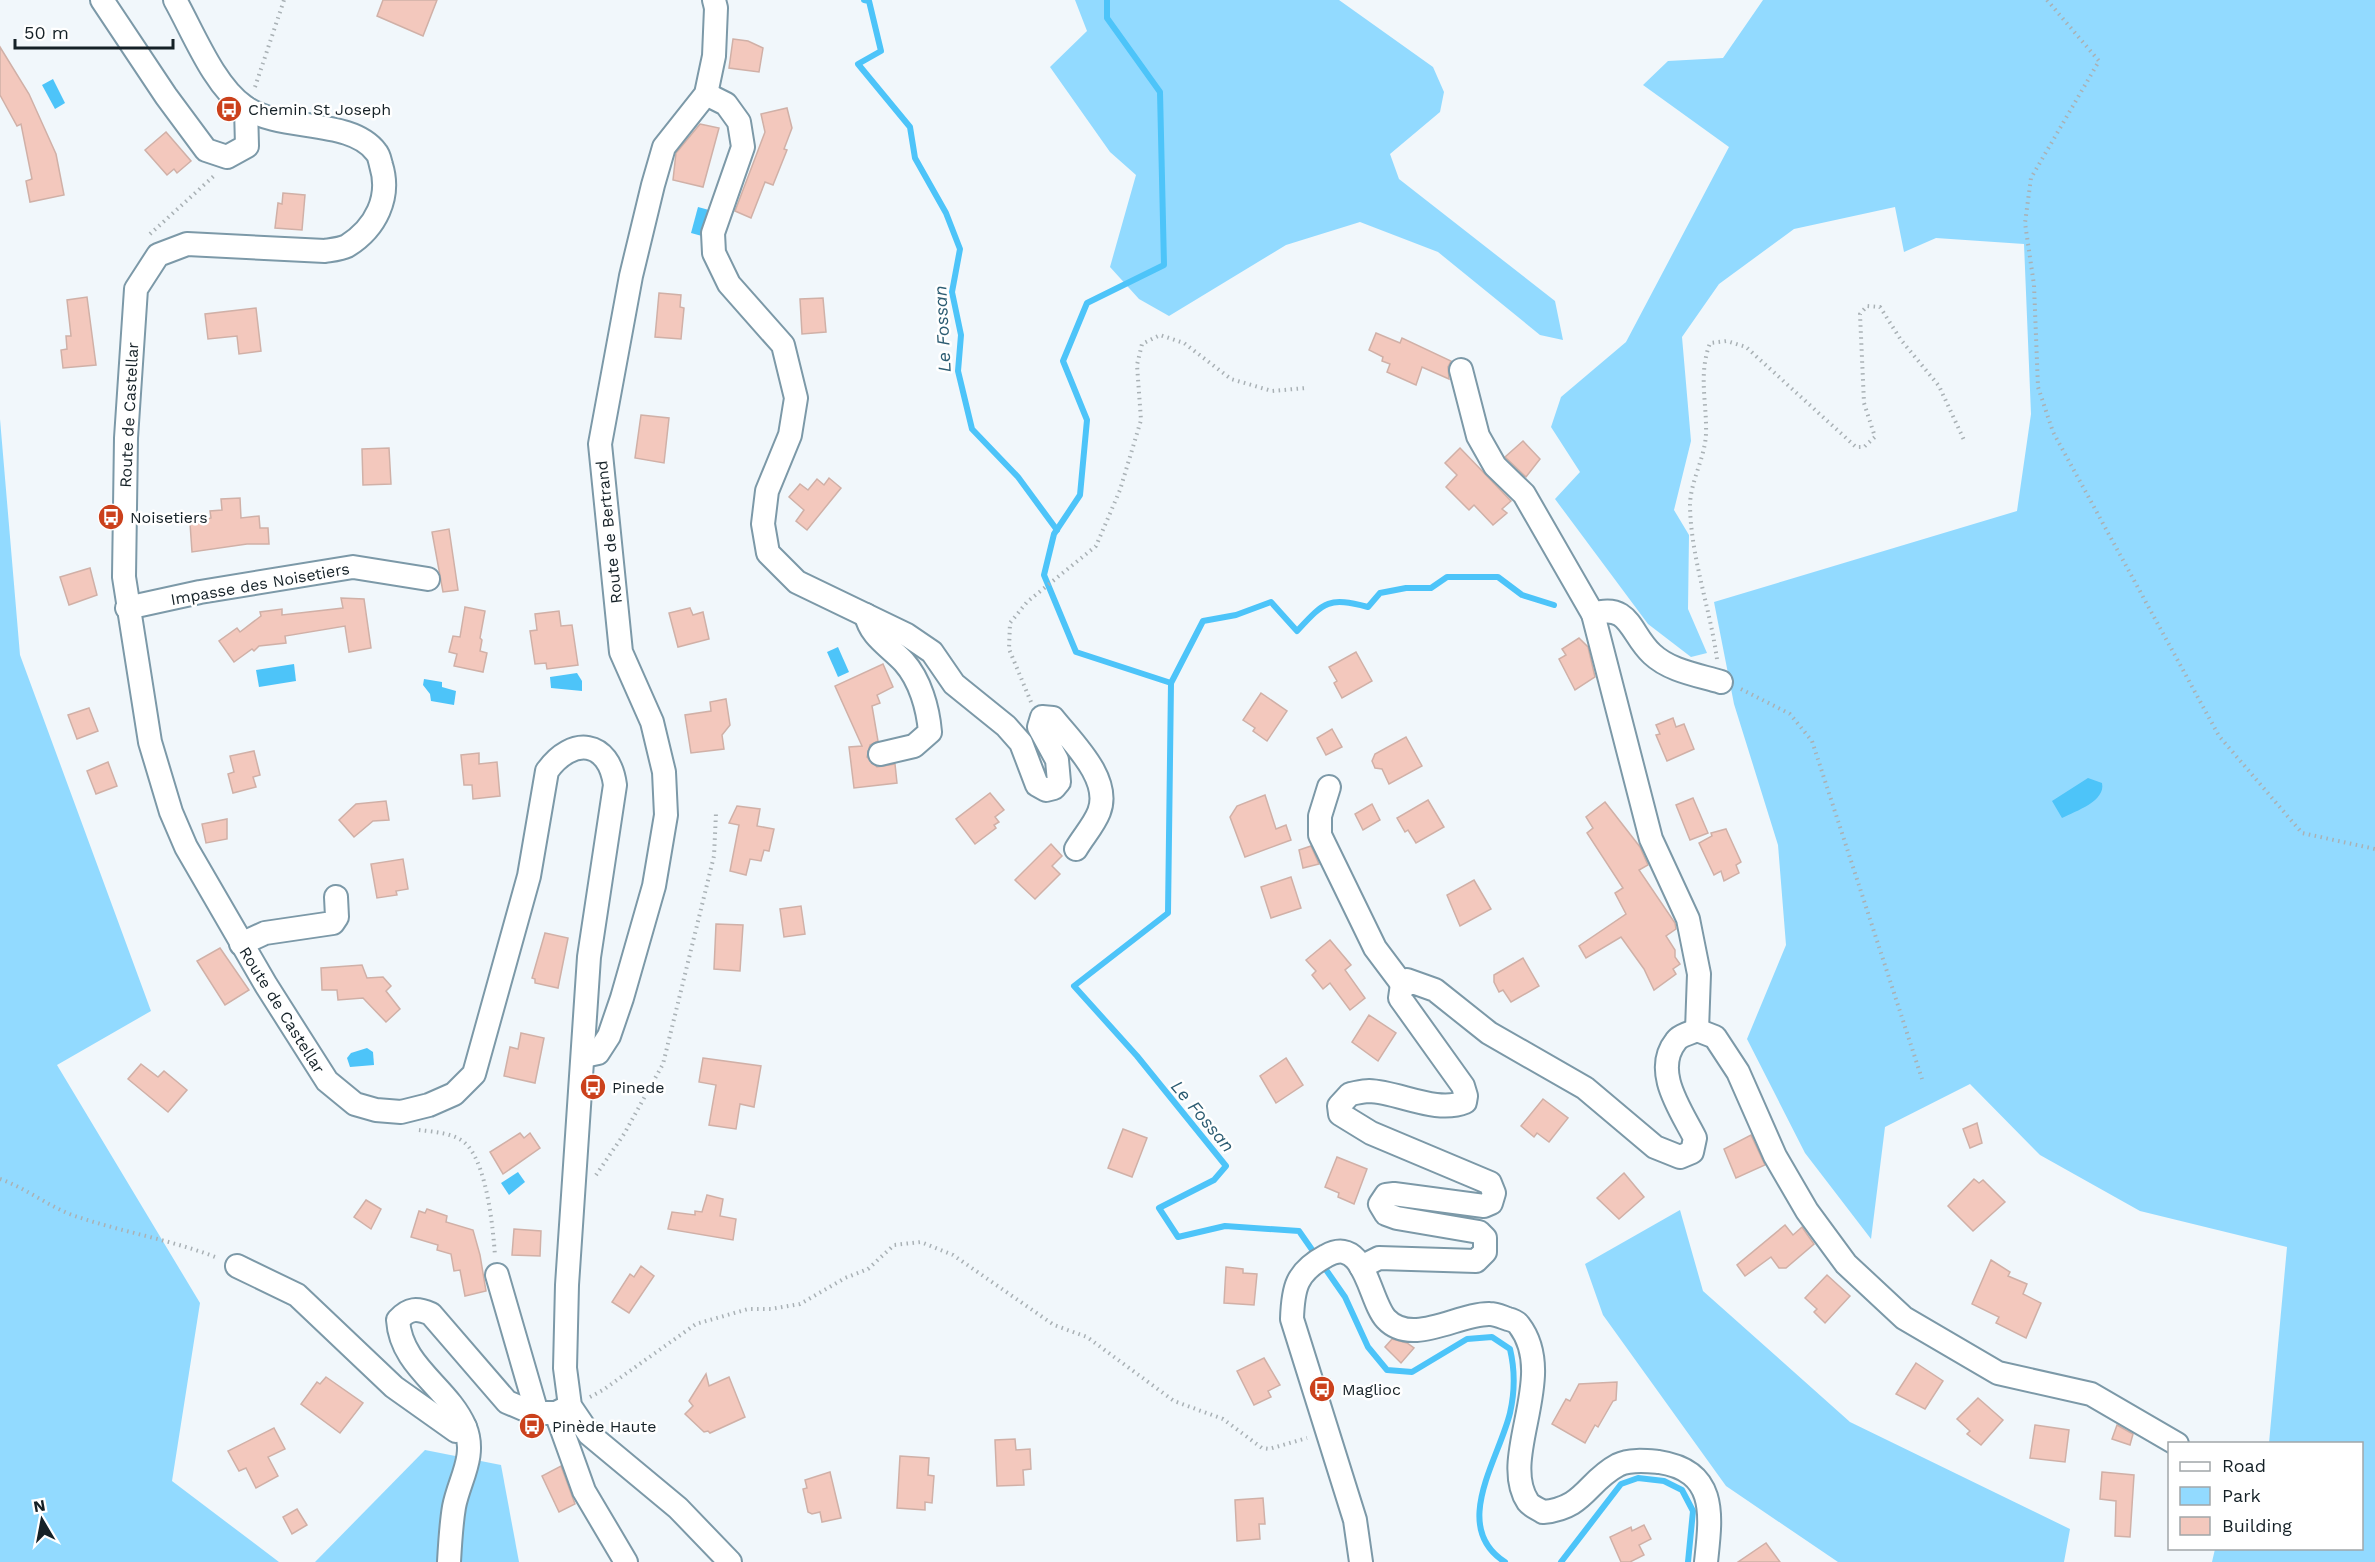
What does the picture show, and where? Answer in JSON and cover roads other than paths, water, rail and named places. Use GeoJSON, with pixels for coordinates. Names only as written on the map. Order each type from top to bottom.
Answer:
{"type":"FeatureCollection","features":[{"type":"Feature","properties":{"kind":"street"},"geometry":{"type":"LineString","coordinates":[[102,0],[166,96],[206,150],[227,157],[247,146],[246,108],[236,100],[216,75],[175,0]]}},
{"type":"Feature","properties":{"kind":"street","name":"Route de Bertrand"},"geometry":{"type":"LineString","coordinates":[[584,1056],[598,1053],[609,1036],[622,998],[654,886],[666,814],[664,772],[652,722],[621,652],[600,444],[632,276],[664,147],[706,93],[714,56],[716,8],[714,0]]}},
{"type":"Feature","properties":{"kind":"street"},"geometry":{"type":"LineString","coordinates":[[706,93],[726,104],[739,122],[743,147],[713,233],[714,253],[729,284],[783,345],[792,374],[796,398],[790,435],[767,491],[763,524],[768,553],[797,582],[907,635],[932,652],[954,684],[1006,726],[1021,743],[1037,785],[1046,790],[1054,788],[1059,782],[1057,760],[1039,727],[1042,717],[1053,718],[1089,764],[1102,790],[1099,812],[1076,849]]}},
{"type":"Feature","properties":{"kind":"street","name":"Route de Castellar"},"geometry":{"type":"LineString","coordinates":[[246,108],[267,119],[354,135],[377,152],[385,176],[384,202],[372,222],[346,246],[325,251],[187,244],[158,255],[136,289],[126,449],[124,577],[127,608],[150,742],[171,812],[186,847],[241,944],[327,1081],[355,1104],[376,1110],[402,1112],[429,1105],[454,1094],[474,1074],[529,876],[547,771],[555,759],[570,749],[584,746],[603,755],[612,767],[615,785],[590,957],[567,1285],[565,1368],[554,1410],[589,1434],[678,1508],[729,1562]]}},
{"type":"Feature","properties":{"kind":"street"},"geometry":{"type":"LineString","coordinates":[[1461,370],[1478,436],[1495,466],[1524,494],[1593,614],[1651,839],[1688,919],[1699,974],[1697,1030]]}},
{"type":"Feature","properties":{"kind":"street","name":"Impasse des Noisetiers"},"geometry":{"type":"LineString","coordinates":[[127,608],[200,592],[354,567],[428,579]]}},
{"type":"Feature","properties":{"kind":"street"},"geometry":{"type":"LineString","coordinates":[[1593,614],[1607,609],[1622,614],[1652,654],[1678,670],[1721,682]]}},
{"type":"Feature","properties":{"kind":"street"},"geometry":{"type":"LineString","coordinates":[[866,615],[868,628],[906,664],[928,707],[930,732],[914,746],[880,754]]}},
{"type":"Feature","properties":{"kind":"street"},"geometry":{"type":"LineString","coordinates":[[1329,787],[1320,816],[1320,836],[1375,948],[1402,984]]}},
{"type":"Feature","properties":{"kind":"street"},"geometry":{"type":"LineString","coordinates":[[241,944],[266,933],[333,923],[337,917],[336,897]]}},
{"type":"Feature","properties":{"kind":"street"},"geometry":{"type":"LineString","coordinates":[[1361,1267],[1379,1258],[1476,1261],[1485,1252],[1485,1238],[1479,1232],[1397,1218],[1386,1214],[1380,1204],[1386,1195],[1394,1194],[1484,1206],[1491,1203],[1494,1193],[1490,1183],[1371,1133],[1340,1114],[1340,1106],[1350,1094],[1369,1091],[1442,1104],[1457,1105],[1465,1102],[1467,1096],[1463,1086],[1439,1050],[1406,1010],[1400,998],[1402,984],[1407,980],[1414,980],[1435,990],[1489,1034],[1585,1088],[1655,1147],[1680,1157],[1692,1152],[1695,1138],[1670,1086],[1666,1059],[1677,1039],[1697,1030],[1715,1037],[1738,1072],[1775,1156],[1807,1211],[1846,1264],[1904,1318],[1998,1373],[2091,1394],[2175,1442]]}},
{"type":"Feature","properties":{"kind":"street"},"geometry":{"type":"LineString","coordinates":[[1361,1562],[1354,1520],[1292,1319],[1293,1291],[1308,1268],[1328,1254],[1341,1251],[1351,1255],[1361,1267],[1386,1319],[1405,1329],[1424,1329],[1469,1316],[1492,1313],[1518,1322],[1527,1338],[1533,1363],[1532,1399],[1520,1461],[1521,1483],[1529,1503],[1543,1512],[1562,1510],[1620,1464],[1645,1460],[1672,1464],[1699,1480],[1709,1499],[1710,1529],[1706,1562]]}},
{"type":"Feature","properties":{"kind":"street"},"geometry":{"type":"LineString","coordinates":[[237,1266],[297,1295],[394,1387],[456,1431],[465,1427]]}},
{"type":"Feature","properties":{"kind":"street"},"geometry":{"type":"LineString","coordinates":[[496,1275],[554,1410],[584,1491],[626,1562]]}},
{"type":"Feature","properties":{"kind":"street"},"geometry":{"type":"LineString","coordinates":[[449,1562],[454,1506],[467,1471],[470,1444],[465,1427],[455,1410],[418,1369],[399,1336],[398,1320],[405,1312],[417,1309],[431,1314],[507,1402],[554,1410]]}},
{"type":"Feature","properties":{"kind":"waterway","name":"Le Fossan"},"geometry":{"type":"LineString","coordinates":[[864,0],[869,1],[881,51],[858,64],[910,127],[915,158],[946,213],[960,249],[952,292],[961,335],[958,371],[972,429],[1018,477],[1057,530]]}},
{"type":"Feature","properties":{"kind":"waterway"},"geometry":{"type":"LineString","coordinates":[[1107,0],[1107,18],[1160,92],[1164,265],[1087,303],[1063,361],[1087,420],[1080,495],[1054,534],[1044,575],[1076,652],[1171,683]]}},
{"type":"Feature","properties":{"kind":"waterway","name":"Le Fossan"},"geometry":{"type":"LineString","coordinates":[[1505,1562],[1489,1547],[1481,1530],[1480,1512],[1489,1471],[1512,1405],[1514,1381],[1510,1349],[1492,1337],[1467,1339],[1412,1372],[1387,1370],[1368,1347],[1345,1297],[1299,1231],[1225,1226],[1178,1237],[1159,1208],[1214,1180],[1226,1166],[1137,1056],[1074,986],[1168,913],[1171,683],[1203,621],[1236,615],[1271,602],[1297,631],[1314,613],[1328,604],[1344,602],[1368,607],[1380,593],[1406,588],[1431,588],[1447,577],[1498,577],[1522,595],[1554,605]]}},
{"type":"Feature","properties":{"kind":"waterway","name":"Le Fossan"},"geometry":{"type":"LineString","coordinates":[[1561,1562],[1621,1484],[1638,1478],[1664,1481],[1682,1490],[1693,1511],[1688,1562]]}},
{"type":"Feature","properties":{"kind":"place","name":"Chemin St Joseph"},"geometry":{"type":"Point","coordinates":[229,109]}},
{"type":"Feature","properties":{"kind":"place","name":"Noisetiers"},"geometry":{"type":"Point","coordinates":[111,517]}},
{"type":"Feature","properties":{"kind":"place","name":"Pinede"},"geometry":{"type":"Point","coordinates":[593,1087]}},
{"type":"Feature","properties":{"kind":"place","name":"Maglioc"},"geometry":{"type":"Point","coordinates":[1322,1389]}},
{"type":"Feature","properties":{"kind":"place","name":"Pinède Haute"},"geometry":{"type":"Point","coordinates":[532,1426]}}]}
